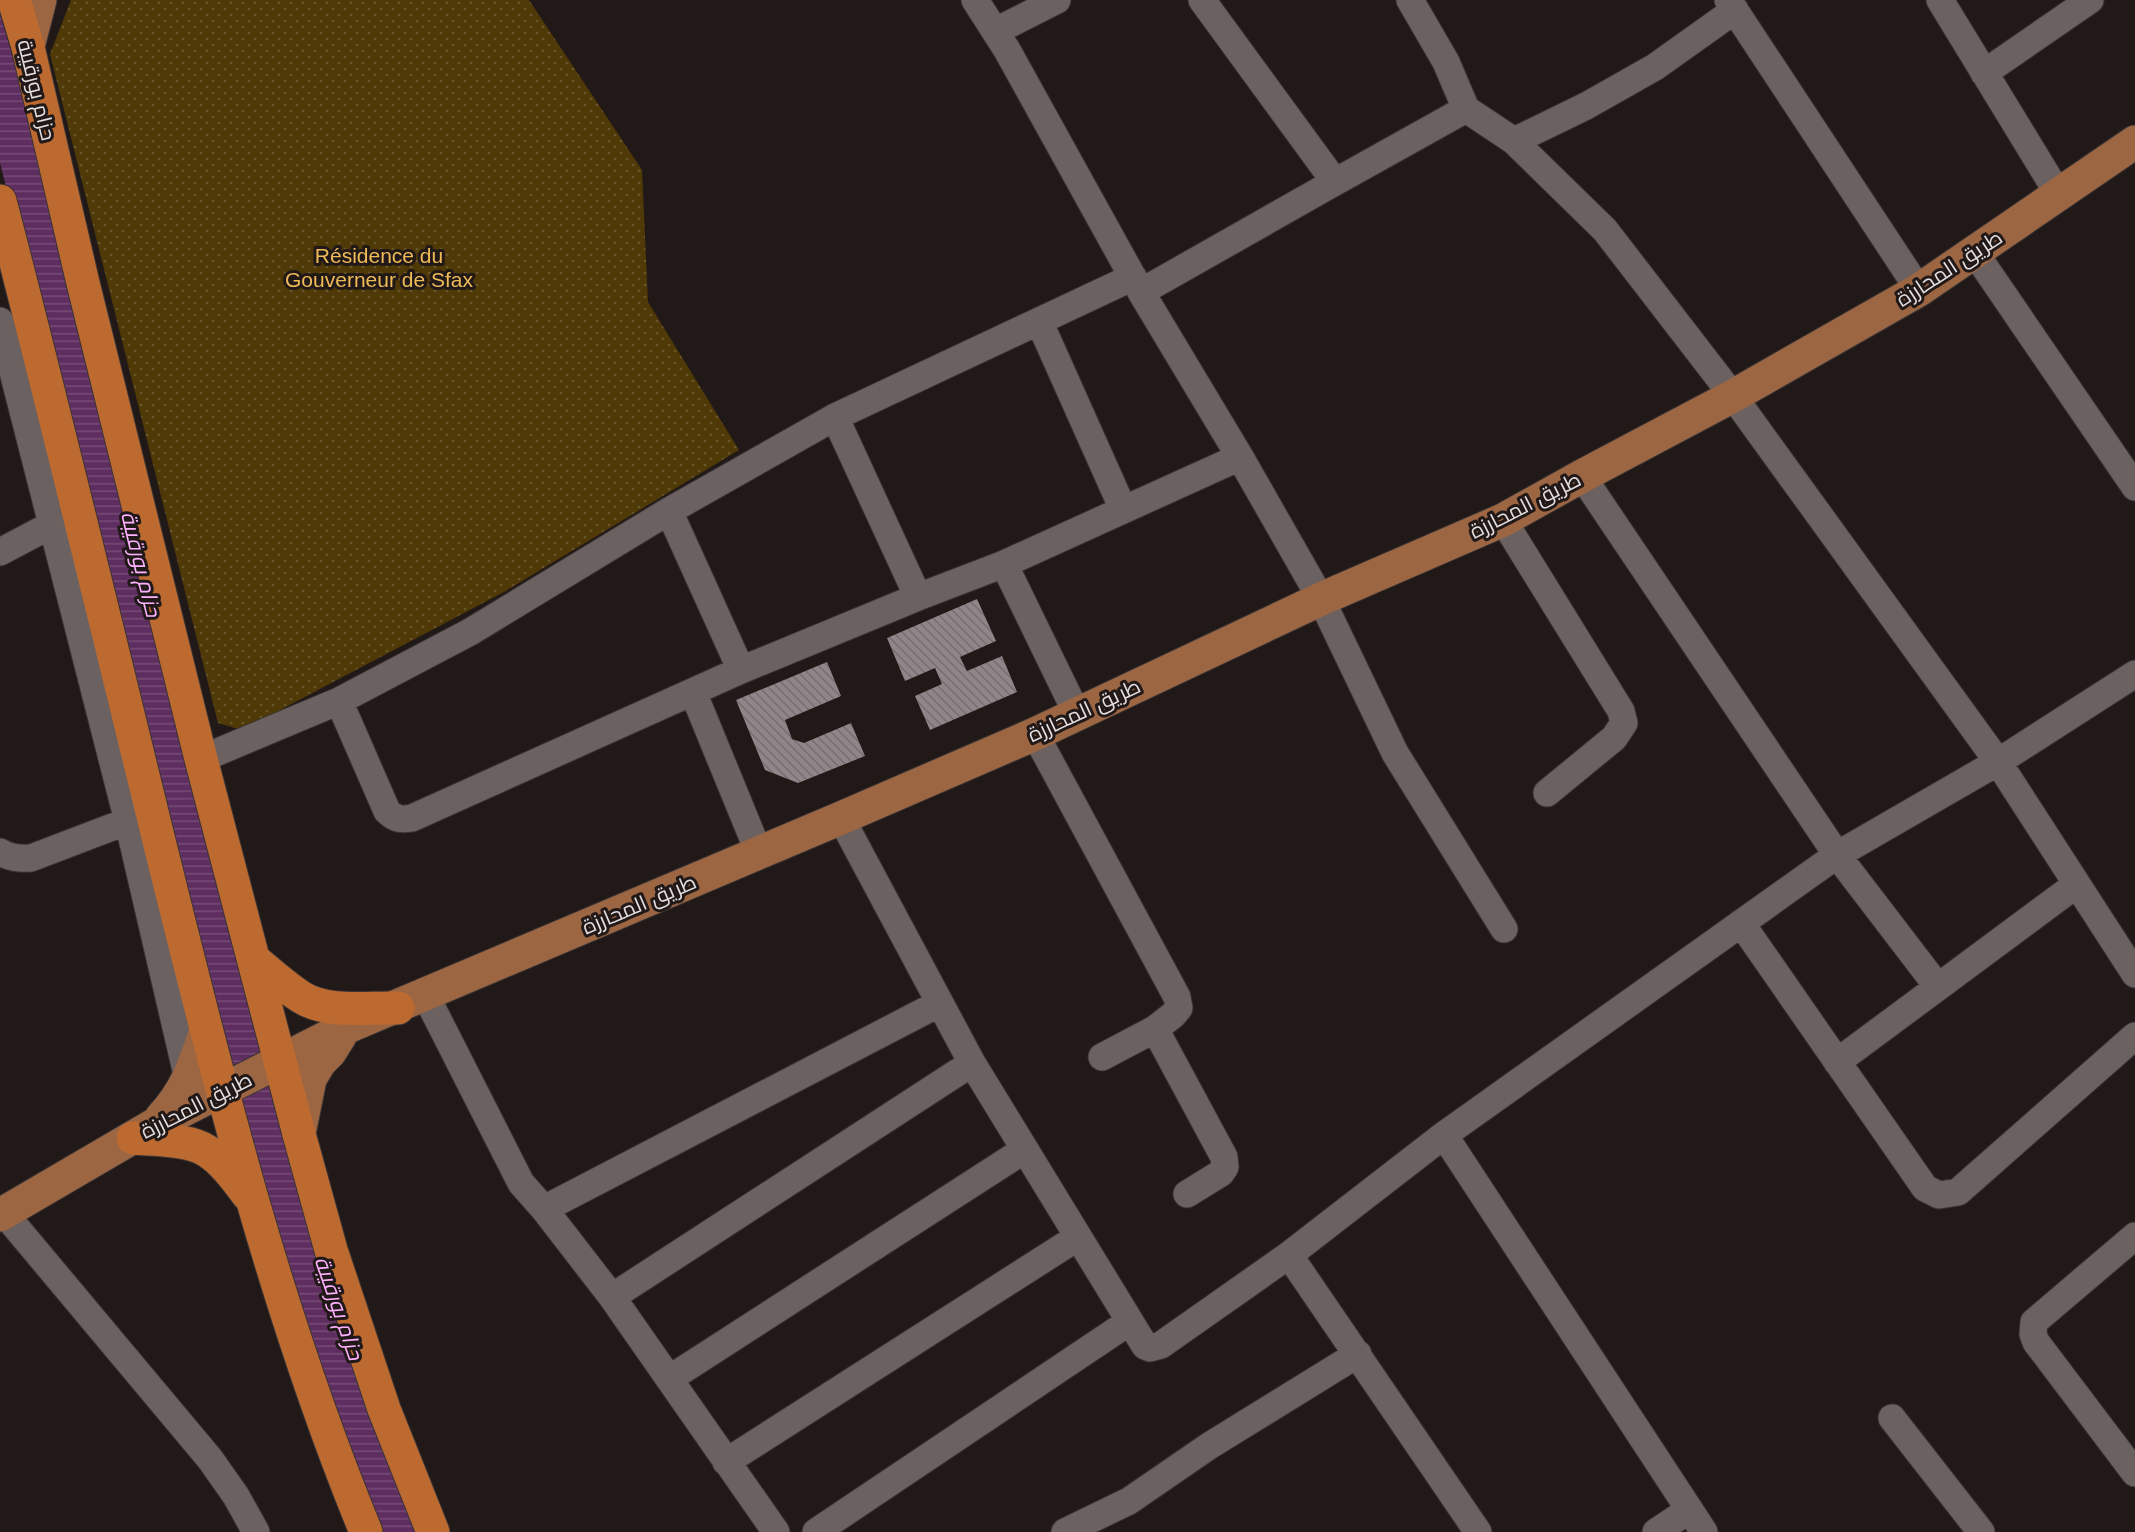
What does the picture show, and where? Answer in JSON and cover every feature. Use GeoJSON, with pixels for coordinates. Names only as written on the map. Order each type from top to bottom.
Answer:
{"type":"FeatureCollection","features":[{"type":"Feature","properties":{"kind":"highway","name":"حزام بورقيبة"},"geometry":{"type":"LineString","coordinates":[[14,0],[201,759],[254,960],[276,1065],[299,1134],[331,1250],[380,1397],[433,1532]]}},
{"type":"Feature","properties":{"kind":"highway"},"geometry":{"type":"LineString","coordinates":[[0,201],[206,1030],[226,1088],[255,1205],[302,1358],[334,1455],[366,1532]]}},
{"type":"Feature","properties":{"kind":"highway"},"geometry":{"type":"LineString","coordinates":[[254,960],[301,997],[316,1004],[337,1008],[412,1002]]}},
{"type":"Feature","properties":{"kind":"highway"},"geometry":{"type":"LineString","coordinates":[[144,1131],[206,1150],[238,1180],[255,1205]]}},
{"type":"Feature","properties":{"kind":"main road"},"geometry":{"type":"LineString","coordinates":[[27,48],[40,0]]}},
{"type":"Feature","properties":{"kind":"main road","name":"طريق المحارزة"},"geometry":{"type":"LineString","coordinates":[[2,1214],[144,1131],[345,1029],[1035,734],[1321,599],[1503,520],[1733,396],[1919,290],[2135,142]]}},
{"type":"Feature","properties":{"kind":"main road"},"geometry":{"type":"LineString","coordinates":[[299,1134],[307,1090],[314,1070],[330,1052],[345,1029]]}},
{"type":"Feature","properties":{"kind":"main road"},"geometry":{"type":"LineString","coordinates":[[144,1131],[176,1102],[188,1079],[206,1030]]}},
{"type":"Feature","properties":{"kind":"street"},"geometry":{"type":"LineString","coordinates":[[975,0],[996,31],[1137,284],[1321,599],[1395,753],[1504,929]]}},
{"type":"Feature","properties":{"kind":"street"},"geometry":{"type":"LineString","coordinates":[[996,31],[1057,0]]}},
{"type":"Feature","properties":{"kind":"street"},"geometry":{"type":"LineString","coordinates":[[1202,0],[1335,182]]}},
{"type":"Feature","properties":{"kind":"street"},"geometry":{"type":"LineString","coordinates":[[1410,0],[1446,62],[1466,109],[1514,141],[1605,230],[1733,396],[1998,762],[2135,974]]}},
{"type":"Feature","properties":{"kind":"street"},"geometry":{"type":"LineString","coordinates":[[1940,0],[2059,195]]}},
{"type":"Feature","properties":{"kind":"street"},"geometry":{"type":"LineString","coordinates":[[1984,73],[2090,0]]}},
{"type":"Feature","properties":{"kind":"street"},"geometry":{"type":"LineString","coordinates":[[1514,141],[1586,106],[1655,67],[1732,5],[1919,290]]}},
{"type":"Feature","properties":{"kind":"street"},"geometry":{"type":"LineString","coordinates":[[201,759],[339,701],[501,615],[669,511],[835,417],[1039,321],[1137,284],[1335,182],[1466,109]]}},
{"type":"Feature","properties":{"kind":"street"},"geometry":{"type":"LineString","coordinates":[[1975,252],[2135,486]]}},
{"type":"Feature","properties":{"kind":"street"},"geometry":{"type":"LineString","coordinates":[[0,321],[128,821],[188,1079]]}},
{"type":"Feature","properties":{"kind":"street"},"geometry":{"type":"LineString","coordinates":[[1039,321],[1123,509]]}},
{"type":"Feature","properties":{"kind":"street"},"geometry":{"type":"LineString","coordinates":[[835,417],[918,597]]}},
{"type":"Feature","properties":{"kind":"street"},"geometry":{"type":"LineString","coordinates":[[339,701],[387,811],[398,819],[412,818],[741,670],[1004,564],[1240,457]]}},
{"type":"Feature","properties":{"kind":"street"},"geometry":{"type":"LineString","coordinates":[[1582,476],[1837,855],[1938,987]]}},
{"type":"Feature","properties":{"kind":"street"},"geometry":{"type":"LineString","coordinates":[[669,511],[741,670]]}},
{"type":"Feature","properties":{"kind":"street"},"geometry":{"type":"LineString","coordinates":[[1503,520],[1621,711],[1624,723],[1614,738],[1547,793]]}},
{"type":"Feature","properties":{"kind":"street"},"geometry":{"type":"LineString","coordinates":[[0,552],[53,524]]}},
{"type":"Feature","properties":{"kind":"street"},"geometry":{"type":"LineString","coordinates":[[1004,564],[1077,714]]}},
{"type":"Feature","properties":{"kind":"street"},"geometry":{"type":"LineString","coordinates":[[841,818],[972,1063],[1145,1346],[1155,1348],[1289,1255],[1444,1135],[1837,855],[1998,762],[2135,674]]}},
{"type":"Feature","properties":{"kind":"street"},"geometry":{"type":"LineString","coordinates":[[693,692],[759,853]]}},
{"type":"Feature","properties":{"kind":"street"},"geometry":{"type":"LineString","coordinates":[[1035,734],[1177,997],[1179,1008],[1173,1015],[1155,1029],[1102,1057]]}},
{"type":"Feature","properties":{"kind":"street"},"geometry":{"type":"LineString","coordinates":[[0,852],[11,857],[31,858],[128,821]]}},
{"type":"Feature","properties":{"kind":"street"},"geometry":{"type":"LineString","coordinates":[[1837,1062],[2077,884]]}},
{"type":"Feature","properties":{"kind":"street"},"geometry":{"type":"LineString","coordinates":[[1741,923],[1925,1188],[1939,1195],[1958,1192],[2135,1036]]}},
{"type":"Feature","properties":{"kind":"street"},"geometry":{"type":"LineString","coordinates":[[412,1002],[521,1183],[612,1297],[776,1532]]}},
{"type":"Feature","properties":{"kind":"street"},"geometry":{"type":"LineString","coordinates":[[544,1209],[940,1003]]}},
{"type":"Feature","properties":{"kind":"street"},"geometry":{"type":"LineString","coordinates":[[1155,1029],[1224,1157],[1225,1167],[1221,1173],[1187,1194]]}},
{"type":"Feature","properties":{"kind":"street"},"geometry":{"type":"LineString","coordinates":[[612,1297],[972,1063]]}},
{"type":"Feature","properties":{"kind":"street"},"geometry":{"type":"LineString","coordinates":[[1444,1135],[1704,1532]]}},
{"type":"Feature","properties":{"kind":"street"},"geometry":{"type":"LineString","coordinates":[[669,1379],[1024,1150]]}},
{"type":"Feature","properties":{"kind":"street"},"geometry":{"type":"LineString","coordinates":[[2,1214],[210,1459],[236,1496],[256,1532]]}},
{"type":"Feature","properties":{"kind":"street"},"geometry":{"type":"LineString","coordinates":[[2135,1236],[2034,1322],[2033,1334],[2036,1342],[2135,1473]]}},
{"type":"Feature","properties":{"kind":"street"},"geometry":{"type":"LineString","coordinates":[[726,1462],[1078,1237]]}},
{"type":"Feature","properties":{"kind":"street"},"geometry":{"type":"LineString","coordinates":[[1289,1255],[1478,1532]]}},
{"type":"Feature","properties":{"kind":"street"},"geometry":{"type":"LineString","coordinates":[[816,1532],[1130,1322]]}},
{"type":"Feature","properties":{"kind":"street"},"geometry":{"type":"LineString","coordinates":[[1065,1532],[1129,1501],[1209,1446],[1358,1354]]}},
{"type":"Feature","properties":{"kind":"street"},"geometry":{"type":"LineString","coordinates":[[1892,1418],[1981,1532]]}},
{"type":"Feature","properties":{"kind":"street"},"geometry":{"type":"LineString","coordinates":[[1656,1532],[1689,1510]]}},
{"type":"Feature","properties":{"kind":"green space","name":"Résidence du Gouverneur de Sfax"},"geometry":{"type":"Polygon","coordinates":[[[71,0],[529,0],[642,170],[648,302],[739,450],[504,592],[242,730],[218,723],[50,54],[71,0]]]}},
{"type":"Feature","properties":{"kind":"water"},"geometry":{"type":"Polygon","coordinates":[[[0,14],[17,72],[264,1052],[230,1068],[0,163],[0,14]]]}},
{"type":"Feature","properties":{"kind":"water"},"geometry":{"type":"Polygon","coordinates":[[[268,1085],[421,1532],[376,1532],[335,1422],[237,1100],[268,1085]]]}},
{"type":"Feature","properties":{"kind":"building"},"geometry":{"type":"Polygon","coordinates":[[[977,599],[996,641],[960,657],[967,671],[1002,656],[1017,692],[930,730],[915,696],[942,684],[935,668],[905,681],[887,638],[977,599]]]}},
{"type":"Feature","properties":{"kind":"building"},"geometry":{"type":"Polygon","coordinates":[[[827,662],[841,696],[785,720],[792,739],[804,743],[851,723],[865,756],[798,783],[765,770],[736,700],[827,662]]]}}]}
